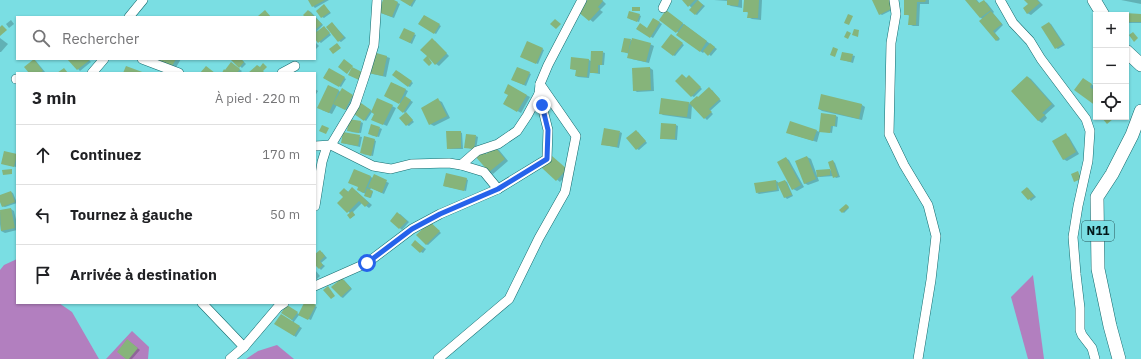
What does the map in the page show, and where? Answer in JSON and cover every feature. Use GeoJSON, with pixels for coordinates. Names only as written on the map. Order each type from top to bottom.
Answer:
{"type":"FeatureCollection","features":[{"type":"Feature","properties":{"kind":"highway"},"geometry":{"type":"LineString","coordinates":[[1094,0],[1101,12]]}},
{"type":"Feature","properties":{"kind":"highway"},"geometry":{"type":"LineString","coordinates":[[1129,53],[1141,65]]}},
{"type":"Feature","properties":{"kind":"highway","name":"N11"},"geometry":{"type":"LineString","coordinates":[[1119,359],[1110,326],[1098,269],[1098,197],[1112,174],[1128,142],[1141,111]]}},
{"type":"Feature","properties":{"kind":"street"},"geometry":{"type":"LineString","coordinates":[[130,16],[143,0]]}},
{"type":"Feature","properties":{"kind":"street"},"geometry":{"type":"LineString","coordinates":[[316,200],[322,162],[327,146],[331,145],[355,105],[366,72],[374,45],[377,0]]}},
{"type":"Feature","properties":{"kind":"street"},"geometry":{"type":"LineString","coordinates":[[316,286],[367,263],[412,229],[440,214],[498,189],[547,159],[548,130],[539,94],[540,84],[548,65],[582,0]]}},
{"type":"Feature","properties":{"kind":"street"},"geometry":{"type":"LineString","coordinates":[[894,0],[896,14],[890,43],[890,134],[904,165],[928,205],[936,236],[931,280],[918,359]]}},
{"type":"Feature","properties":{"kind":"street"},"geometry":{"type":"LineString","coordinates":[[1000,0],[1012,23],[1030,41],[1041,59],[1086,119],[1090,131],[1088,161],[1073,237],[1080,308],[1080,330],[1092,348],[1095,359]]}},
{"type":"Feature","properties":{"kind":"street"},"geometry":{"type":"LineString","coordinates":[[1129,51],[1141,54]]}},
{"type":"Feature","properties":{"kind":"street"},"geometry":{"type":"LineString","coordinates":[[93,72],[103,60]]}},
{"type":"Feature","properties":{"kind":"street"},"geometry":{"type":"LineString","coordinates":[[145,60],[176,72]]}},
{"type":"Feature","properties":{"kind":"street"},"geometry":{"type":"LineString","coordinates":[[284,72],[295,66]]}},
{"type":"Feature","properties":{"kind":"street"},"geometry":{"type":"LineString","coordinates":[[438,359],[509,299],[565,192],[576,136],[540,84]]}},
{"type":"Feature","properties":{"kind":"street"},"geometry":{"type":"LineString","coordinates":[[461,165],[477,151],[498,144],[517,131],[539,94]]}},
{"type":"Feature","properties":{"kind":"street"},"geometry":{"type":"LineString","coordinates":[[316,146],[331,145],[338,150],[355,156],[373,166],[391,169],[411,164],[449,163],[461,165],[484,172],[498,189]]}},
{"type":"Feature","properties":{"kind":"street"},"geometry":{"type":"LineString","coordinates":[[203,304],[244,347]]}},
{"type":"Feature","properties":{"kind":"street"},"geometry":{"type":"LineString","coordinates":[[230,359],[244,347],[278,307],[282,304]]}},
{"type":"Feature","properties":{"kind":"shaded area"},"geometry":{"type":"Polygon","coordinates":[[[16,259],[16,304],[60,304],[72,312],[99,359],[0,359],[0,270],[4,265],[16,259]]]}},
{"type":"Feature","properties":{"kind":"shaded area"},"geometry":{"type":"Polygon","coordinates":[[[1033,275],[1044,359],[1028,359],[1011,297],[1033,275]]]}},
{"type":"Feature","properties":{"kind":"shaded area"},"geometry":{"type":"Polygon","coordinates":[[[132,331],[149,347],[148,359],[106,359],[132,331]]]}},
{"type":"Feature","properties":{"kind":"shaded area"},"geometry":{"type":"Polygon","coordinates":[[[277,345],[294,359],[246,359],[258,351],[277,345]]]}},
{"type":"Feature","properties":{"kind":"building"},"geometry":{"type":"Polygon","coordinates":[[[308,0],[325,0],[312,7],[308,0]]]}},
{"type":"Feature","properties":{"kind":"building"},"geometry":{"type":"Polygon","coordinates":[[[383,0],[394,0],[398,2],[392,17],[378,12],[383,0]]]}},
{"type":"Feature","properties":{"kind":"building"},"geometry":{"type":"Polygon","coordinates":[[[400,0],[414,0],[410,6],[400,0]]]}},
{"type":"Feature","properties":{"kind":"building"},"geometry":{"type":"Polygon","coordinates":[[[587,0],[603,1],[598,7],[600,9],[589,21],[577,11],[587,0]]]}},
{"type":"Feature","properties":{"kind":"building"},"geometry":{"type":"Polygon","coordinates":[[[682,0],[695,0],[688,7],[682,0]]]}},
{"type":"Feature","properties":{"kind":"building"},"geometry":{"type":"Polygon","coordinates":[[[698,0],[703,5],[695,15],[689,10],[698,0]]]}},
{"type":"Feature","properties":{"kind":"building"},"geometry":{"type":"Polygon","coordinates":[[[727,0],[739,0],[738,6],[727,5],[727,0]]]}},
{"type":"Feature","properties":{"kind":"building"},"geometry":{"type":"Polygon","coordinates":[[[744,0],[759,0],[758,18],[747,18],[748,12],[743,12],[744,0]]]}},
{"type":"Feature","properties":{"kind":"building"},"geometry":{"type":"Polygon","coordinates":[[[872,0],[889,0],[893,8],[879,15],[872,0]]]}},
{"type":"Feature","properties":{"kind":"building"},"geometry":{"type":"Polygon","coordinates":[[[904,0],[926,0],[925,2],[917,2],[916,25],[908,25],[909,15],[904,15],[904,0]]]}},
{"type":"Feature","properties":{"kind":"building"},"geometry":{"type":"Polygon","coordinates":[[[965,0],[976,0],[979,3],[984,0],[991,10],[980,18],[965,0]]]}},
{"type":"Feature","properties":{"kind":"building"},"geometry":{"type":"Polygon","coordinates":[[[1024,0],[1037,0],[1040,3],[1027,14],[1023,8],[1028,4],[1024,0]]]}},
{"type":"Feature","properties":{"kind":"building"},"geometry":{"type":"Polygon","coordinates":[[[324,4],[330,12],[321,18],[316,11],[324,4]]]}},
{"type":"Feature","properties":{"kind":"building"},"geometry":{"type":"Polygon","coordinates":[[[632,7],[640,7],[640,11],[632,11],[632,7]]]}},
{"type":"Feature","properties":{"kind":"building"},"geometry":{"type":"Polygon","coordinates":[[[265,10],[270,16],[258,16],[265,10]]]}},
{"type":"Feature","properties":{"kind":"building"},"geometry":{"type":"Polygon","coordinates":[[[308,10],[314,16],[304,16],[303,15],[308,10]]]}},
{"type":"Feature","properties":{"kind":"building"},"geometry":{"type":"Polygon","coordinates":[[[666,10],[683,23],[676,33],[659,20],[666,10]]]}},
{"type":"Feature","properties":{"kind":"building"},"geometry":{"type":"Polygon","coordinates":[[[629,11],[640,14],[637,22],[627,18],[629,11]]]}},
{"type":"Feature","properties":{"kind":"building"},"geometry":{"type":"Polygon","coordinates":[[[991,11],[1002,24],[993,31],[999,38],[996,41],[979,21],[991,11]]]}},
{"type":"Feature","properties":{"kind":"building"},"geometry":{"type":"Polygon","coordinates":[[[1129,13],[1141,14],[1141,22],[1129,22],[1129,13]]]}},
{"type":"Feature","properties":{"kind":"building"},"geometry":{"type":"Polygon","coordinates":[[[848,14],[853,16],[849,25],[844,23],[848,14]]]}},
{"type":"Feature","properties":{"kind":"building"},"geometry":{"type":"Polygon","coordinates":[[[424,15],[440,24],[434,34],[418,24],[424,15]]]}},
{"type":"Feature","properties":{"kind":"building"},"geometry":{"type":"Polygon","coordinates":[[[316,18],[322,24],[316,29],[316,18]]]}},
{"type":"Feature","properties":{"kind":"building"},"geometry":{"type":"Polygon","coordinates":[[[653,18],[660,22],[650,38],[636,29],[640,23],[647,28],[653,18]]]}},
{"type":"Feature","properties":{"kind":"building"},"geometry":{"type":"Polygon","coordinates":[[[555,19],[561,24],[556,29],[550,24],[555,19]]]}},
{"type":"Feature","properties":{"kind":"building"},"geometry":{"type":"Polygon","coordinates":[[[332,22],[344,37],[338,42],[326,27],[332,22]]]}},
{"type":"Feature","properties":{"kind":"building"},"geometry":{"type":"Polygon","coordinates":[[[1049,22],[1063,44],[1055,49],[1041,27],[1049,22]]]}},
{"type":"Feature","properties":{"kind":"building"},"geometry":{"type":"Polygon","coordinates":[[[684,24],[707,41],[700,52],[676,35],[684,24]]]}},
{"type":"Feature","properties":{"kind":"building"},"geometry":{"type":"Polygon","coordinates":[[[2,25],[7,30],[0,36],[0,27],[2,25]]]}},
{"type":"Feature","properties":{"kind":"building"},"geometry":{"type":"Polygon","coordinates":[[[324,26],[330,33],[318,43],[316,40],[316,32],[324,26]]]}},
{"type":"Feature","properties":{"kind":"building"},"geometry":{"type":"Polygon","coordinates":[[[404,28],[415,33],[410,43],[399,38],[404,28]]]}},
{"type":"Feature","properties":{"kind":"building"},"geometry":{"type":"Polygon","coordinates":[[[854,29],[859,30],[858,37],[852,35],[854,29]]]}},
{"type":"Feature","properties":{"kind":"building"},"geometry":{"type":"Polygon","coordinates":[[[847,31],[851,33],[848,39],[844,37],[847,31]]]}},
{"type":"Feature","properties":{"kind":"building"},"geometry":{"type":"Polygon","coordinates":[[[1133,32],[1138,38],[1134,42],[1129,35],[1133,32]]]}},
{"type":"Feature","properties":{"kind":"building"},"geometry":{"type":"Polygon","coordinates":[[[671,34],[683,43],[673,56],[661,47],[671,34]]]}},
{"type":"Feature","properties":{"kind":"building"},"geometry":{"type":"Polygon","coordinates":[[[432,38],[447,53],[435,65],[428,57],[432,63],[429,66],[423,60],[427,56],[420,50],[432,38]]]}},
{"type":"Feature","properties":{"kind":"building"},"geometry":{"type":"Polygon","coordinates":[[[624,38],[631,39],[628,53],[621,52],[624,38]]]}},
{"type":"Feature","properties":{"kind":"building"},"geometry":{"type":"Polygon","coordinates":[[[632,38],[651,43],[646,62],[627,58],[632,38]]]}},
{"type":"Feature","properties":{"kind":"building"},"geometry":{"type":"Polygon","coordinates":[[[527,41],[543,48],[536,64],[520,57],[527,41]]]}},
{"type":"Feature","properties":{"kind":"building"},"geometry":{"type":"Polygon","coordinates":[[[337,43],[341,48],[333,54],[329,49],[337,43]]]}},
{"type":"Feature","properties":{"kind":"building"},"geometry":{"type":"Polygon","coordinates":[[[710,43],[715,47],[708,56],[703,51],[710,43]]]}},
{"type":"Feature","properties":{"kind":"building"},"geometry":{"type":"Polygon","coordinates":[[[833,47],[838,49],[835,57],[830,55],[833,47]]]}},
{"type":"Feature","properties":{"kind":"building"},"geometry":{"type":"Polygon","coordinates":[[[591,51],[603,51],[602,65],[598,65],[598,73],[590,73],[591,51]]]}},
{"type":"Feature","properties":{"kind":"building"},"geometry":{"type":"Polygon","coordinates":[[[373,52],[387,56],[383,76],[368,73],[373,52]]]}},
{"type":"Feature","properties":{"kind":"building"},"geometry":{"type":"Polygon","coordinates":[[[842,52],[853,54],[851,62],[840,60],[842,52]]]}},
{"type":"Feature","properties":{"kind":"building"},"geometry":{"type":"Polygon","coordinates":[[[571,57],[589,59],[587,77],[575,76],[576,70],[570,69],[571,57]]]}},
{"type":"Feature","properties":{"kind":"building"},"geometry":{"type":"Polygon","coordinates":[[[344,59],[353,66],[347,74],[338,67],[344,59]]]}},
{"type":"Feature","properties":{"kind":"building"},"geometry":{"type":"Polygon","coordinates":[[[35,60],[43,71],[28,72],[24,67],[35,60]]]}},
{"type":"Feature","properties":{"kind":"building"},"geometry":{"type":"Polygon","coordinates":[[[68,60],[90,60],[77,70],[68,60]]]}},
{"type":"Feature","properties":{"kind":"building"},"geometry":{"type":"Polygon","coordinates":[[[158,60],[175,60],[171,68],[158,60]]]}},
{"type":"Feature","properties":{"kind":"building"},"geometry":{"type":"Polygon","coordinates":[[[231,60],[242,60],[244,62],[239,68],[231,60]]]}},
{"type":"Feature","properties":{"kind":"building"},"geometry":{"type":"Polygon","coordinates":[[[231,62],[240,69],[238,72],[222,72],[224,69],[225,70],[231,62]]]}},
{"type":"Feature","properties":{"kind":"building"},"geometry":{"type":"Polygon","coordinates":[[[263,63],[267,67],[263,71],[264,72],[249,72],[257,65],[260,67],[263,63]]]}},
{"type":"Feature","properties":{"kind":"building"},"geometry":{"type":"Polygon","coordinates":[[[126,66],[142,72],[123,72],[126,66]]]}},
{"type":"Feature","properties":{"kind":"building"},"geometry":{"type":"Polygon","coordinates":[[[206,66],[214,72],[201,72],[206,66]]]}},
{"type":"Feature","properties":{"kind":"building"},"geometry":{"type":"Polygon","coordinates":[[[352,67],[362,72],[359,80],[348,75],[352,67]]]}},
{"type":"Feature","properties":{"kind":"building"},"geometry":{"type":"Polygon","coordinates":[[[517,67],[530,72],[524,85],[511,80],[517,67]]]}},
{"type":"Feature","properties":{"kind":"building"},"geometry":{"type":"Polygon","coordinates":[[[650,67],[651,90],[633,91],[632,68],[650,67]]]}},
{"type":"Feature","properties":{"kind":"building"},"geometry":{"type":"Polygon","coordinates":[[[64,68],[67,72],[58,72],[64,68]]]}},
{"type":"Feature","properties":{"kind":"building"},"geometry":{"type":"Polygon","coordinates":[[[329,68],[345,77],[339,87],[323,78],[329,68]]]}},
{"type":"Feature","properties":{"kind":"building"},"geometry":{"type":"Polygon","coordinates":[[[396,70],[412,81],[408,87],[392,75],[396,70]]]}},
{"type":"Feature","properties":{"kind":"building"},"geometry":{"type":"Polygon","coordinates":[[[682,74],[686,78],[689,75],[701,87],[691,97],[675,81],[682,74]]]}},
{"type":"Feature","properties":{"kind":"building"},"geometry":{"type":"Polygon","coordinates":[[[1027,76],[1052,104],[1042,113],[1045,115],[1038,121],[1011,91],[1027,76]]]}},
{"type":"Feature","properties":{"kind":"building"},"geometry":{"type":"Polygon","coordinates":[[[1083,78],[1092,84],[1090,87],[1093,90],[1093,104],[1074,90],[1083,78]]]}},
{"type":"Feature","properties":{"kind":"building"},"geometry":{"type":"Polygon","coordinates":[[[391,82],[406,89],[399,104],[384,96],[391,82]]]}},
{"type":"Feature","properties":{"kind":"building"},"geometry":{"type":"Polygon","coordinates":[[[508,84],[527,95],[517,112],[503,104],[508,95],[504,93],[508,84]]]}},
{"type":"Feature","properties":{"kind":"building"},"geometry":{"type":"Polygon","coordinates":[[[328,85],[339,90],[329,113],[317,108],[328,85]]]}},
{"type":"Feature","properties":{"kind":"building"},"geometry":{"type":"Polygon","coordinates":[[[709,87],[720,99],[709,109],[712,112],[704,119],[689,103],[709,87]]]}},
{"type":"Feature","properties":{"kind":"building"},"geometry":{"type":"Polygon","coordinates":[[[342,88],[353,95],[345,110],[333,104],[342,88]]]}},
{"type":"Feature","properties":{"kind":"building"},"geometry":{"type":"Polygon","coordinates":[[[821,94],[862,104],[859,119],[818,109],[821,94]]]}},
{"type":"Feature","properties":{"kind":"building"},"geometry":{"type":"Polygon","coordinates":[[[405,96],[411,100],[403,113],[397,108],[405,96]]]}},
{"type":"Feature","properties":{"kind":"building"},"geometry":{"type":"Polygon","coordinates":[[[377,98],[393,105],[383,125],[371,120],[374,114],[371,112],[377,98]]]}},
{"type":"Feature","properties":{"kind":"building"},"geometry":{"type":"Polygon","coordinates":[[[438,98],[447,116],[429,125],[421,108],[438,98]]]}},
{"type":"Feature","properties":{"kind":"building"},"geometry":{"type":"Polygon","coordinates":[[[661,98],[689,102],[687,117],[659,114],[661,98]]]}},
{"type":"Feature","properties":{"kind":"building"},"geometry":{"type":"Polygon","coordinates":[[[361,103],[371,110],[364,121],[354,114],[361,103]]]}},
{"type":"Feature","properties":{"kind":"building"},"geometry":{"type":"Polygon","coordinates":[[[406,112],[413,120],[406,126],[399,118],[406,112]]]}},
{"type":"Feature","properties":{"kind":"building"},"geometry":{"type":"Polygon","coordinates":[[[821,113],[836,115],[835,126],[831,126],[830,133],[819,132],[821,113]]]}},
{"type":"Feature","properties":{"kind":"building"},"geometry":{"type":"Polygon","coordinates":[[[349,119],[361,121],[359,133],[347,131],[349,119]]]}},
{"type":"Feature","properties":{"kind":"building"},"geometry":{"type":"Polygon","coordinates":[[[1104,120],[1112,120],[1107,124],[1104,120]]]}},
{"type":"Feature","properties":{"kind":"building"},"geometry":{"type":"Polygon","coordinates":[[[790,121],[817,130],[813,141],[786,133],[790,121]]]}},
{"type":"Feature","properties":{"kind":"building"},"geometry":{"type":"Polygon","coordinates":[[[661,123],[676,124],[675,139],[660,139],[661,123]]]}},
{"type":"Feature","properties":{"kind":"building"},"geometry":{"type":"Polygon","coordinates":[[[371,124],[380,127],[377,137],[368,134],[371,124]]]}},
{"type":"Feature","properties":{"kind":"building"},"geometry":{"type":"Polygon","coordinates":[[[322,125],[329,128],[326,134],[319,131],[322,125]]]}},
{"type":"Feature","properties":{"kind":"building"},"geometry":{"type":"Polygon","coordinates":[[[604,128],[620,131],[617,147],[601,145],[604,128]]]}},
{"type":"Feature","properties":{"kind":"building"},"geometry":{"type":"Polygon","coordinates":[[[636,130],[646,141],[636,150],[626,138],[636,130]]]}},
{"type":"Feature","properties":{"kind":"building"},"geometry":{"type":"Polygon","coordinates":[[[446,131],[461,131],[461,148],[447,149],[446,131]]]}},
{"type":"Feature","properties":{"kind":"building"},"geometry":{"type":"Polygon","coordinates":[[[343,132],[360,135],[358,146],[341,143],[343,132]]]}},
{"type":"Feature","properties":{"kind":"building"},"geometry":{"type":"Polygon","coordinates":[[[1066,133],[1076,152],[1063,160],[1052,141],[1066,133]]]}},
{"type":"Feature","properties":{"kind":"building"},"geometry":{"type":"Polygon","coordinates":[[[466,134],[476,135],[474,149],[464,148],[466,134]]]}},
{"type":"Feature","properties":{"kind":"building"},"geometry":{"type":"Polygon","coordinates":[[[364,136],[375,139],[371,156],[360,153],[364,136]]]}},
{"type":"Feature","properties":{"kind":"building"},"geometry":{"type":"Polygon","coordinates":[[[495,147],[505,159],[489,172],[475,156],[483,150],[486,154],[495,147]]]}},
{"type":"Feature","properties":{"kind":"building"},"geometry":{"type":"Polygon","coordinates":[[[4,151],[16,154],[14,167],[1,164],[4,151]]]}},
{"type":"Feature","properties":{"kind":"building"},"geometry":{"type":"Polygon","coordinates":[[[552,156],[567,169],[556,181],[542,168],[552,156]]]}},
{"type":"Feature","properties":{"kind":"building"},"geometry":{"type":"Polygon","coordinates":[[[807,156],[816,179],[804,184],[795,161],[807,156]]]}},
{"type":"Feature","properties":{"kind":"building"},"geometry":{"type":"Polygon","coordinates":[[[786,157],[801,185],[792,190],[777,162],[786,157]]]}},
{"type":"Feature","properties":{"kind":"building"},"geometry":{"type":"Polygon","coordinates":[[[833,160],[838,176],[833,178],[828,162],[833,160]]]}},
{"type":"Feature","properties":{"kind":"building"},"geometry":{"type":"Polygon","coordinates":[[[12,169],[12,174],[3,175],[2,170],[12,169]]]}},
{"type":"Feature","properties":{"kind":"building"},"geometry":{"type":"Polygon","coordinates":[[[354,169],[371,176],[364,193],[357,190],[358,187],[348,183],[354,169]]]}},
{"type":"Feature","properties":{"kind":"building"},"geometry":{"type":"Polygon","coordinates":[[[830,169],[830,175],[817,177],[816,170],[830,169]]]}},
{"type":"Feature","properties":{"kind":"building"},"geometry":{"type":"Polygon","coordinates":[[[1078,171],[1081,179],[1074,182],[1071,174],[1078,171]]]}},
{"type":"Feature","properties":{"kind":"building"},"geometry":{"type":"Polygon","coordinates":[[[446,173],[467,178],[464,191],[443,186],[446,173]]]}},
{"type":"Feature","properties":{"kind":"building"},"geometry":{"type":"Polygon","coordinates":[[[374,174],[387,180],[382,193],[368,187],[374,174]]]}},
{"type":"Feature","properties":{"kind":"building"},"geometry":{"type":"Polygon","coordinates":[[[776,180],[777,190],[756,193],[754,183],[776,180]]]}},
{"type":"Feature","properties":{"kind":"building"},"geometry":{"type":"Polygon","coordinates":[[[785,180],[792,195],[784,198],[777,183],[785,180]]]}},
{"type":"Feature","properties":{"kind":"building"},"geometry":{"type":"Polygon","coordinates":[[[352,187],[369,203],[365,207],[359,201],[347,213],[337,203],[343,197],[339,193],[344,188],[348,192],[352,187]]]}},
{"type":"Feature","properties":{"kind":"building"},"geometry":{"type":"Polygon","coordinates":[[[1027,187],[1034,196],[1028,200],[1021,192],[1027,187]]]}},
{"type":"Feature","properties":{"kind":"building"},"geometry":{"type":"Polygon","coordinates":[[[367,188],[373,191],[370,198],[364,196],[367,188]]]}},
{"type":"Feature","properties":{"kind":"building"},"geometry":{"type":"Polygon","coordinates":[[[11,191],[15,202],[2,207],[0,195],[11,191]]]}},
{"type":"Feature","properties":{"kind":"building"},"geometry":{"type":"Polygon","coordinates":[[[846,204],[849,207],[842,213],[839,210],[846,204]]]}},
{"type":"Feature","properties":{"kind":"building"},"geometry":{"type":"Polygon","coordinates":[[[11,208],[15,228],[1,231],[0,210],[11,208]]]}},
{"type":"Feature","properties":{"kind":"building"},"geometry":{"type":"Polygon","coordinates":[[[352,211],[355,215],[350,219],[347,215],[352,211]]]}},
{"type":"Feature","properties":{"kind":"building"},"geometry":{"type":"Polygon","coordinates":[[[397,212],[407,221],[399,229],[390,221],[397,212]]]}},
{"type":"Feature","properties":{"kind":"building"},"geometry":{"type":"Polygon","coordinates":[[[430,222],[440,231],[426,245],[416,235],[430,222]]]}},
{"type":"Feature","properties":{"kind":"building"},"geometry":{"type":"Polygon","coordinates":[[[415,240],[424,248],[420,253],[411,245],[415,240]]]}},
{"type":"Feature","properties":{"kind":"building"},"geometry":{"type":"Polygon","coordinates":[[[320,250],[325,256],[320,261],[323,265],[319,269],[316,266],[316,253],[320,250]]]}},
{"type":"Feature","properties":{"kind":"building"},"geometry":{"type":"Polygon","coordinates":[[[342,278],[351,288],[341,297],[331,287],[342,278]]]}},
{"type":"Feature","properties":{"kind":"building"},"geometry":{"type":"Polygon","coordinates":[[[328,286],[335,296],[331,299],[323,290],[328,286]]]}},
{"type":"Feature","properties":{"kind":"building"},"geometry":{"type":"Polygon","coordinates":[[[304,304],[316,305],[308,320],[298,315],[304,304]]]}},
{"type":"Feature","properties":{"kind":"building"},"geometry":{"type":"Polygon","coordinates":[[[287,305],[298,312],[292,320],[281,313],[287,305]]]}},
{"type":"Feature","properties":{"kind":"building"},"geometry":{"type":"Polygon","coordinates":[[[281,314],[300,326],[294,336],[274,324],[281,314]]]}},
{"type":"Feature","properties":{"kind":"building"},"geometry":{"type":"Polygon","coordinates":[[[127,339],[138,348],[129,359],[126,359],[117,352],[127,339]]]}},
{"type":"Feature","properties":{"kind":"route"},"geometry":{"type":"LineString","coordinates":[[367,263],[412,229],[440,214],[498,189],[547,159],[548,130],[542,105]]}}]}
